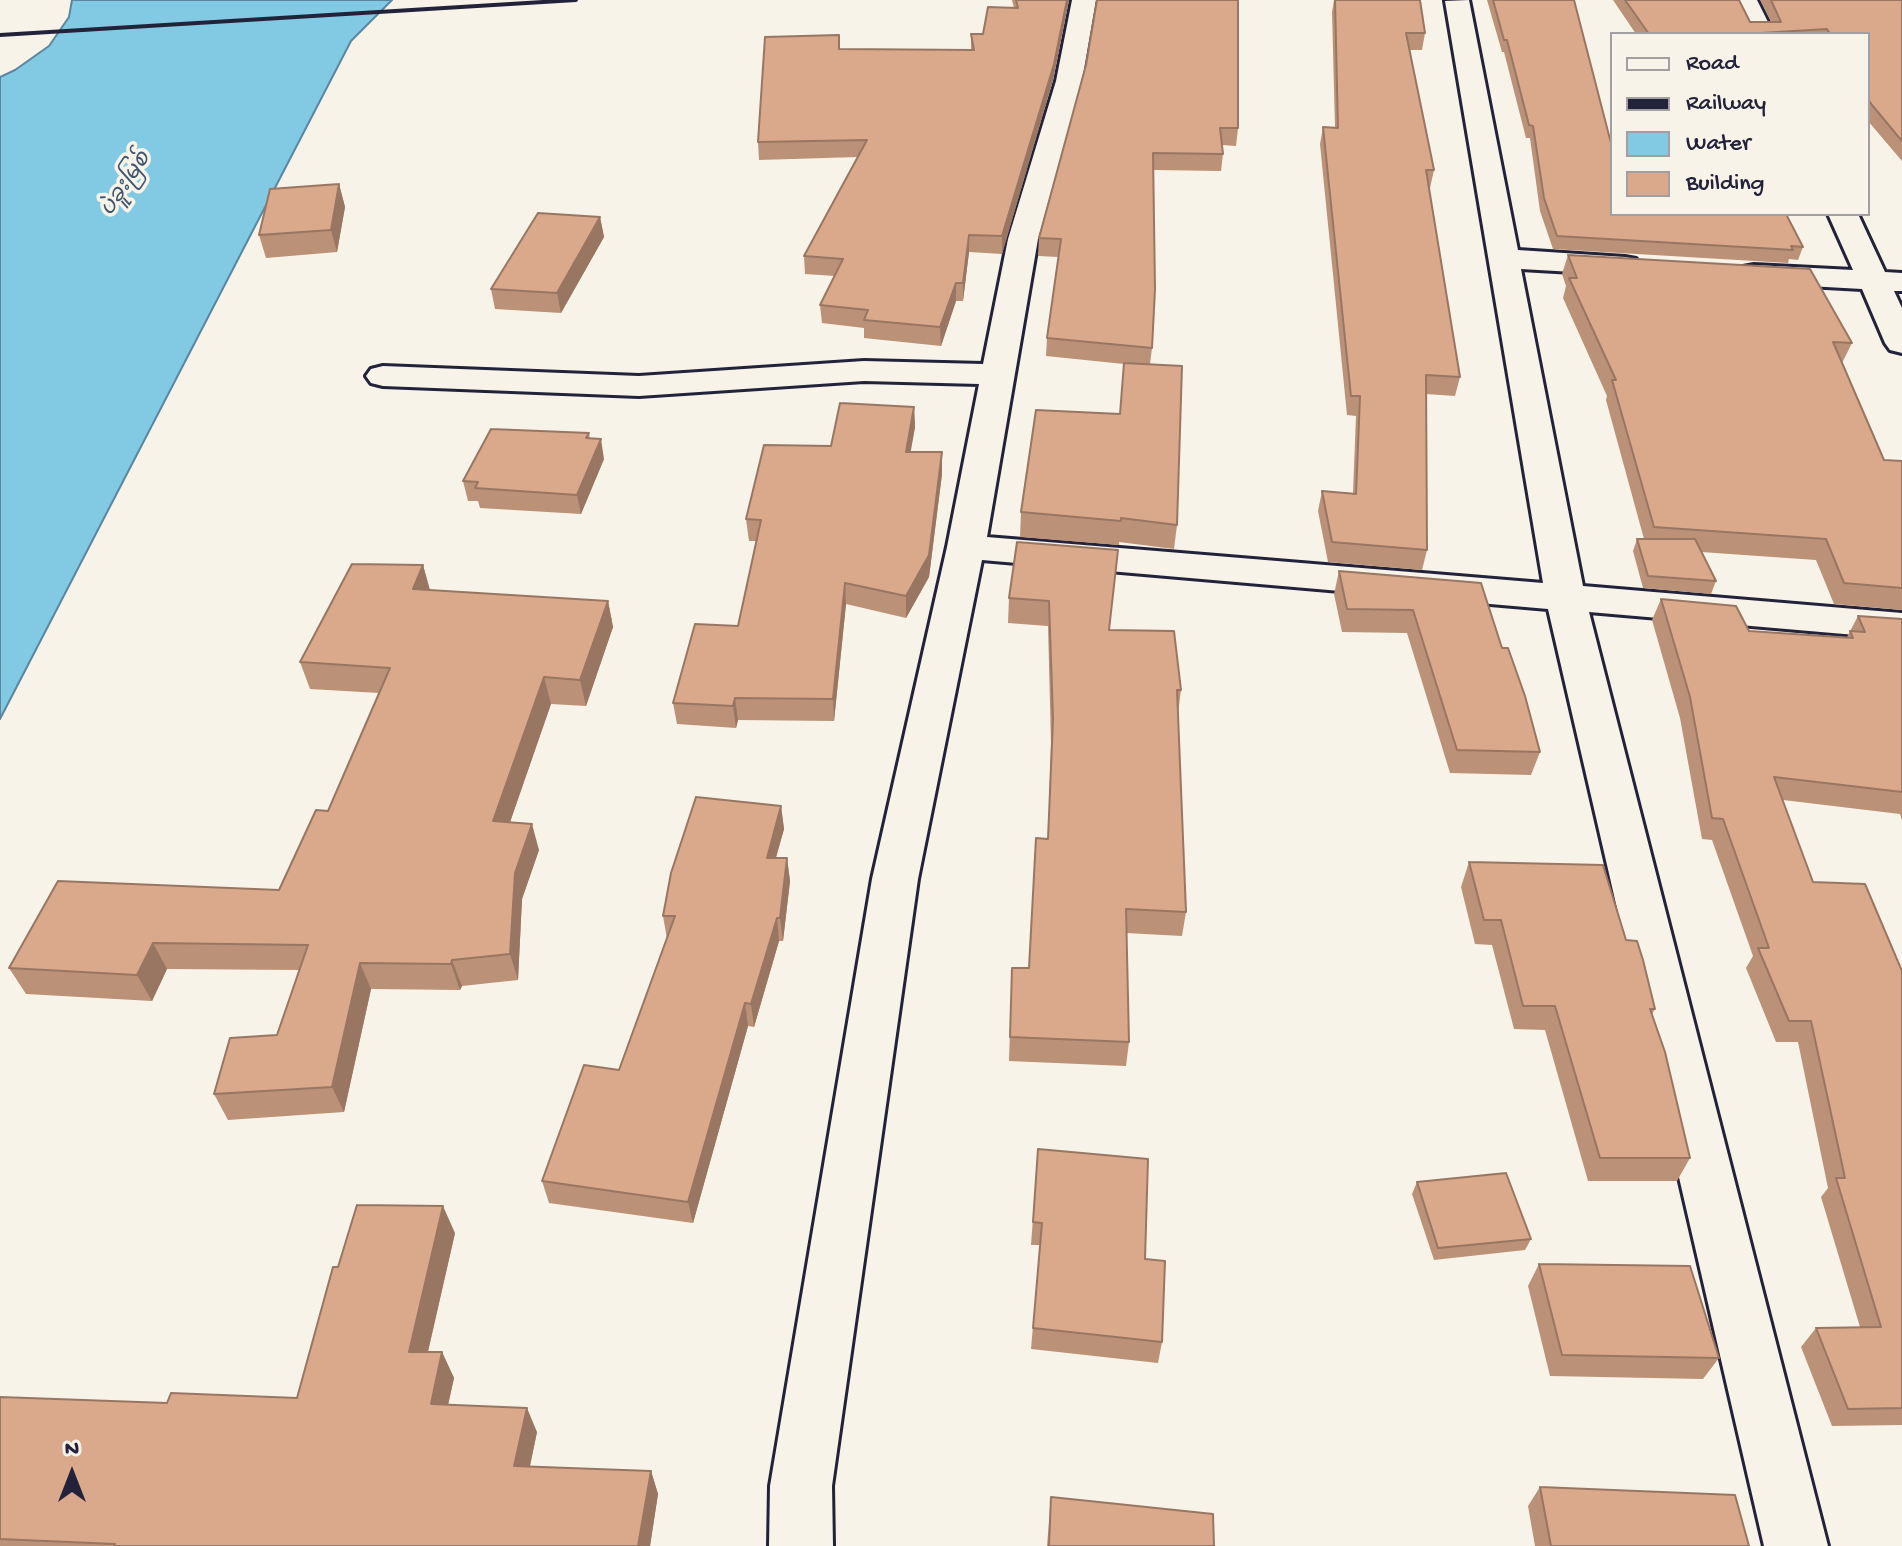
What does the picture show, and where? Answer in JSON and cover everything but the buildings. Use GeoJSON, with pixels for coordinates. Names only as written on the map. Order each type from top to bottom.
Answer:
{"type":"FeatureCollection","features":[{"type":"Feature","properties":{"kind":"street"},"geometry":{"type":"LineString","coordinates":[[801,1546],[801,1486],[895,879],[966,547],[1023,239],[1069,81],[1084,0]]}},
{"type":"Feature","properties":{"kind":"street"},"geometry":{"type":"LineString","coordinates":[[1745,0],[1760,32]]}},
{"type":"Feature","properties":{"kind":"street"},"geometry":{"type":"LineString","coordinates":[[1457,1],[1565,597],[1796,1546]]}},
{"type":"Feature","properties":{"kind":"street"},"geometry":{"type":"LineString","coordinates":[[1844,216],[1888,281],[1902,343]]}},
{"type":"Feature","properties":{"kind":"street"},"geometry":{"type":"LineString","coordinates":[[1504,259],[1658,268]]}},
{"type":"Feature","properties":{"kind":"street"},"geometry":{"type":"LineString","coordinates":[[1720,272],[1888,281]]}},
{"type":"Feature","properties":{"kind":"street"},"geometry":{"type":"LineString","coordinates":[[383,376],[639,386],[864,371],[998,374]]}},
{"type":"Feature","properties":{"kind":"street"},"geometry":{"type":"LineString","coordinates":[[966,547],[1902,626]]}},
{"type":"Feature","properties":{"kind":"water","name":"ပဲခူးမြစ်"},"geometry":{"type":"Polygon","coordinates":[[[72,0],[392,0],[351,41],[0,719],[0,77],[49,46],[69,17],[72,0]]]}},
{"type":"Feature","properties":{"kind":"railway"},"geometry":{"type":"LineString","coordinates":[[0,35],[576,0]]}}]}
